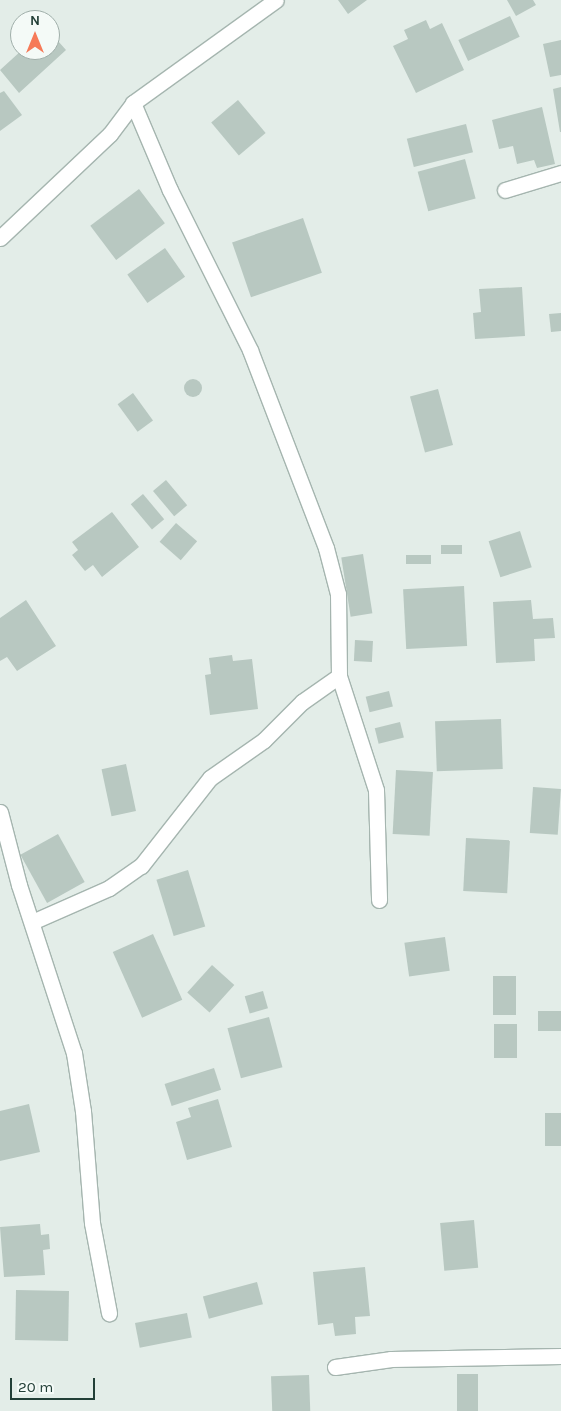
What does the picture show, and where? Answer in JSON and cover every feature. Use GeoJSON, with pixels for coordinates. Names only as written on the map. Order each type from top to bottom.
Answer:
{"type":"FeatureCollection","features":[{"type":"Feature","properties":{"kind":"street"},"geometry":{"type":"LineString","coordinates":[[0,238],[110,134],[133,103],[276,0]]}},
{"type":"Feature","properties":{"kind":"street"},"geometry":{"type":"LineString","coordinates":[[133,103],[170,190],[250,350],[326,548],[338,594],[339,676],[376,790],[379,900]]}},
{"type":"Feature","properties":{"kind":"street"},"geometry":{"type":"LineString","coordinates":[[505,190],[561,173]]}},
{"type":"Feature","properties":{"kind":"street"},"geometry":{"type":"LineString","coordinates":[[32,922],[109,888],[141,866],[210,778],[264,740],[302,702],[339,676]]}},
{"type":"Feature","properties":{"kind":"street"},"geometry":{"type":"LineString","coordinates":[[0,812],[32,922],[74,1053],[83,1111],[92,1223],[109,1313]]}},
{"type":"Feature","properties":{"kind":"street"},"geometry":{"type":"LineString","coordinates":[[335,1366],[391,1359],[561,1356]]}},
{"type":"Feature","properties":{"kind":"building"},"geometry":{"type":"Polygon","coordinates":[[[338,0],[367,0],[348,14],[338,0]]]}},
{"type":"Feature","properties":{"kind":"building"},"geometry":{"type":"Polygon","coordinates":[[[507,0],[533,0],[536,5],[516,16],[507,0]]]}},
{"type":"Feature","properties":{"kind":"building"},"geometry":{"type":"Polygon","coordinates":[[[510,16],[520,37],[468,61],[458,40],[510,16]]]}},
{"type":"Feature","properties":{"kind":"building"},"geometry":{"type":"Polygon","coordinates":[[[426,20],[430,29],[442,23],[464,70],[416,93],[393,46],[408,39],[404,30],[426,20]]]}},
{"type":"Feature","properties":{"kind":"building"},"geometry":{"type":"Polygon","coordinates":[[[561,40],[561,75],[550,77],[543,44],[561,40]]]}},
{"type":"Feature","properties":{"kind":"building"},"geometry":{"type":"Polygon","coordinates":[[[60,43],[66,50],[60,55],[60,43]]]}},
{"type":"Feature","properties":{"kind":"building"},"geometry":{"type":"Polygon","coordinates":[[[11,60],[55,60],[19,93],[0,70],[11,60]]]}},
{"type":"Feature","properties":{"kind":"building"},"geometry":{"type":"Polygon","coordinates":[[[561,87],[561,132],[560,132],[553,89],[561,87]]]}},
{"type":"Feature","properties":{"kind":"building"},"geometry":{"type":"Polygon","coordinates":[[[4,91],[22,115],[0,131],[0,93],[4,91]]]}},
{"type":"Feature","properties":{"kind":"building"},"geometry":{"type":"Polygon","coordinates":[[[238,100],[266,133],[239,155],[211,122],[238,100]]]}},
{"type":"Feature","properties":{"kind":"building"},"geometry":{"type":"Polygon","coordinates":[[[542,107],[555,164],[537,168],[534,160],[517,164],[513,146],[499,149],[492,120],[542,107]]]}},
{"type":"Feature","properties":{"kind":"building"},"geometry":{"type":"Polygon","coordinates":[[[466,124],[473,152],[414,167],[407,139],[466,124]]]}},
{"type":"Feature","properties":{"kind":"building"},"geometry":{"type":"Polygon","coordinates":[[[465,159],[476,199],[428,211],[418,172],[465,159]]]}},
{"type":"Feature","properties":{"kind":"building"},"geometry":{"type":"Polygon","coordinates":[[[139,189],[165,223],[116,260],[90,226],[139,189]]]}},
{"type":"Feature","properties":{"kind":"building"},"geometry":{"type":"Polygon","coordinates":[[[303,218],[322,273],[251,297],[232,242],[303,218]]]}},
{"type":"Feature","properties":{"kind":"building"},"geometry":{"type":"Polygon","coordinates":[[[165,248],[185,277],[147,303],[127,274],[165,248]]]}},
{"type":"Feature","properties":{"kind":"building"},"geometry":{"type":"Polygon","coordinates":[[[522,287],[525,336],[475,339],[473,313],[481,312],[479,289],[522,287]]]}},
{"type":"Feature","properties":{"kind":"building"},"geometry":{"type":"Polygon","coordinates":[[[561,313],[561,331],[551,332],[549,314],[561,313]]]}},
{"type":"Feature","properties":{"kind":"building"},"geometry":{"type":"Polygon","coordinates":[[[193,379],[199,382],[202,388],[199,394],[193,397],[187,394],[184,388],[187,382],[193,379]]]}},
{"type":"Feature","properties":{"kind":"building"},"geometry":{"type":"Polygon","coordinates":[[[438,389],[453,445],[425,453],[410,397],[438,389]]]}},
{"type":"Feature","properties":{"kind":"building"},"geometry":{"type":"Polygon","coordinates":[[[133,393],[153,421],[138,432],[118,404],[133,393]]]}},
{"type":"Feature","properties":{"kind":"building"},"geometry":{"type":"Polygon","coordinates":[[[166,480],[187,505],[174,516],[153,491],[166,480]]]}},
{"type":"Feature","properties":{"kind":"building"},"geometry":{"type":"Polygon","coordinates":[[[143,494],[164,519],[152,530],[131,504],[143,494]]]}},
{"type":"Feature","properties":{"kind":"building"},"geometry":{"type":"Polygon","coordinates":[[[112,512],[139,547],[102,577],[93,565],[85,571],[72,555],[78,550],[72,542],[112,512]]]}},
{"type":"Feature","properties":{"kind":"building"},"geometry":{"type":"Polygon","coordinates":[[[176,523],[197,541],[181,560],[160,542],[176,523]]]}},
{"type":"Feature","properties":{"kind":"building"},"geometry":{"type":"Polygon","coordinates":[[[520,531],[532,567],[500,577],[489,541],[520,531]]]}},
{"type":"Feature","properties":{"kind":"building"},"geometry":{"type":"Polygon","coordinates":[[[441,545],[462,545],[462,554],[441,554],[441,545]]]}},
{"type":"Feature","properties":{"kind":"building"},"geometry":{"type":"Polygon","coordinates":[[[363,554],[372,613],[351,617],[341,557],[363,554]]]}},
{"type":"Feature","properties":{"kind":"building"},"geometry":{"type":"Polygon","coordinates":[[[406,555],[431,555],[431,564],[406,564],[406,555]]]}},
{"type":"Feature","properties":{"kind":"building"},"geometry":{"type":"Polygon","coordinates":[[[464,586],[467,646],[406,649],[403,589],[464,586]]]}},
{"type":"Feature","properties":{"kind":"building"},"geometry":{"type":"Polygon","coordinates":[[[26,600],[56,646],[17,671],[7,657],[0,661],[0,618],[26,600]]]}},
{"type":"Feature","properties":{"kind":"building"},"geometry":{"type":"Polygon","coordinates":[[[531,600],[533,619],[553,618],[555,638],[534,639],[535,661],[496,663],[493,602],[531,600]]]}},
{"type":"Feature","properties":{"kind":"building"},"geometry":{"type":"Polygon","coordinates":[[[355,640],[373,641],[372,662],[354,661],[355,640]]]}},
{"type":"Feature","properties":{"kind":"building"},"geometry":{"type":"Polygon","coordinates":[[[232,655],[233,661],[252,659],[258,709],[210,715],[205,675],[211,674],[209,658],[232,655]]]}},
{"type":"Feature","properties":{"kind":"building"},"geometry":{"type":"Polygon","coordinates":[[[389,691],[393,707],[370,712],[366,697],[389,691]]]}},
{"type":"Feature","properties":{"kind":"building"},"geometry":{"type":"Polygon","coordinates":[[[501,719],[503,769],[437,771],[435,721],[501,719]]]}},
{"type":"Feature","properties":{"kind":"building"},"geometry":{"type":"Polygon","coordinates":[[[400,722],[404,738],[379,744],[375,728],[400,722]]]}},
{"type":"Feature","properties":{"kind":"building"},"geometry":{"type":"Polygon","coordinates":[[[126,764],[136,811],[112,816],[102,769],[126,764]]]}},
{"type":"Feature","properties":{"kind":"building"},"geometry":{"type":"Polygon","coordinates":[[[396,770],[433,772],[430,836],[393,834],[396,770]]]}},
{"type":"Feature","properties":{"kind":"building"},"geometry":{"type":"Polygon","coordinates":[[[533,787],[561,789],[558,835],[530,833],[533,787]]]}},
{"type":"Feature","properties":{"kind":"building"},"geometry":{"type":"Polygon","coordinates":[[[58,834],[85,882],[47,903],[20,855],[58,834]]]}},
{"type":"Feature","properties":{"kind":"building"},"geometry":{"type":"Polygon","coordinates":[[[466,838],[510,840],[507,893],[463,891],[466,838]]]}},
{"type":"Feature","properties":{"kind":"building"},"geometry":{"type":"Polygon","coordinates":[[[188,870],[205,926],[174,936],[156,880],[188,870]]]}},
{"type":"Feature","properties":{"kind":"building"},"geometry":{"type":"Polygon","coordinates":[[[153,934],[182,1000],[142,1018],[113,952],[153,934]]]}},
{"type":"Feature","properties":{"kind":"building"},"geometry":{"type":"Polygon","coordinates":[[[445,937],[450,971],[409,976],[404,943],[445,937]]]}},
{"type":"Feature","properties":{"kind":"building"},"geometry":{"type":"Polygon","coordinates":[[[212,965],[234,985],[210,1013],[187,992],[212,965]]]}},
{"type":"Feature","properties":{"kind":"building"},"geometry":{"type":"Polygon","coordinates":[[[493,976],[516,976],[516,1015],[493,1015],[493,976]]]}},
{"type":"Feature","properties":{"kind":"building"},"geometry":{"type":"Polygon","coordinates":[[[263,991],[268,1008],[250,1014],[245,996],[263,991]]]}},
{"type":"Feature","properties":{"kind":"building"},"geometry":{"type":"Polygon","coordinates":[[[538,1011],[561,1011],[561,1031],[538,1031],[538,1011]]]}},
{"type":"Feature","properties":{"kind":"building"},"geometry":{"type":"Polygon","coordinates":[[[269,1017],[282,1067],[241,1078],[227,1028],[269,1017]]]}},
{"type":"Feature","properties":{"kind":"building"},"geometry":{"type":"Polygon","coordinates":[[[494,1024],[517,1024],[517,1058],[494,1058],[494,1024]]]}},
{"type":"Feature","properties":{"kind":"building"},"geometry":{"type":"Polygon","coordinates":[[[214,1068],[221,1090],[172,1106],[165,1084],[214,1068]]]}},
{"type":"Feature","properties":{"kind":"building"},"geometry":{"type":"Polygon","coordinates":[[[218,1099],[232,1147],[187,1160],[176,1122],[191,1117],[188,1108],[218,1099]]]}},
{"type":"Feature","properties":{"kind":"building"},"geometry":{"type":"Polygon","coordinates":[[[29,1104],[40,1152],[0,1161],[0,1111],[29,1104]]]}},
{"type":"Feature","properties":{"kind":"building"},"geometry":{"type":"Polygon","coordinates":[[[545,1113],[561,1113],[561,1146],[545,1146],[545,1113]]]}},
{"type":"Feature","properties":{"kind":"building"},"geometry":{"type":"Polygon","coordinates":[[[474,1220],[478,1268],[444,1271],[440,1223],[474,1220]]]}},
{"type":"Feature","properties":{"kind":"building"},"geometry":{"type":"Polygon","coordinates":[[[40,1224],[41,1235],[49,1234],[50,1249],[43,1250],[45,1275],[4,1277],[0,1227],[40,1224]]]}},
{"type":"Feature","properties":{"kind":"building"},"geometry":{"type":"Polygon","coordinates":[[[365,1267],[370,1316],[355,1317],[356,1334],[335,1336],[333,1323],[318,1325],[313,1272],[365,1267]]]}},
{"type":"Feature","properties":{"kind":"building"},"geometry":{"type":"Polygon","coordinates":[[[257,1282],[263,1304],[209,1319],[203,1296],[257,1282]]]}},
{"type":"Feature","properties":{"kind":"building"},"geometry":{"type":"Polygon","coordinates":[[[16,1290],[69,1291],[68,1341],[15,1340],[16,1290]]]}},
{"type":"Feature","properties":{"kind":"building"},"geometry":{"type":"Polygon","coordinates":[[[187,1313],[192,1338],[140,1348],[135,1323],[187,1313]]]}},
{"type":"Feature","properties":{"kind":"building"},"geometry":{"type":"Polygon","coordinates":[[[457,1374],[478,1374],[478,1411],[457,1411],[457,1374]]]}},
{"type":"Feature","properties":{"kind":"building"},"geometry":{"type":"Polygon","coordinates":[[[309,1375],[310,1411],[272,1411],[271,1376],[309,1375]]]}}]}
